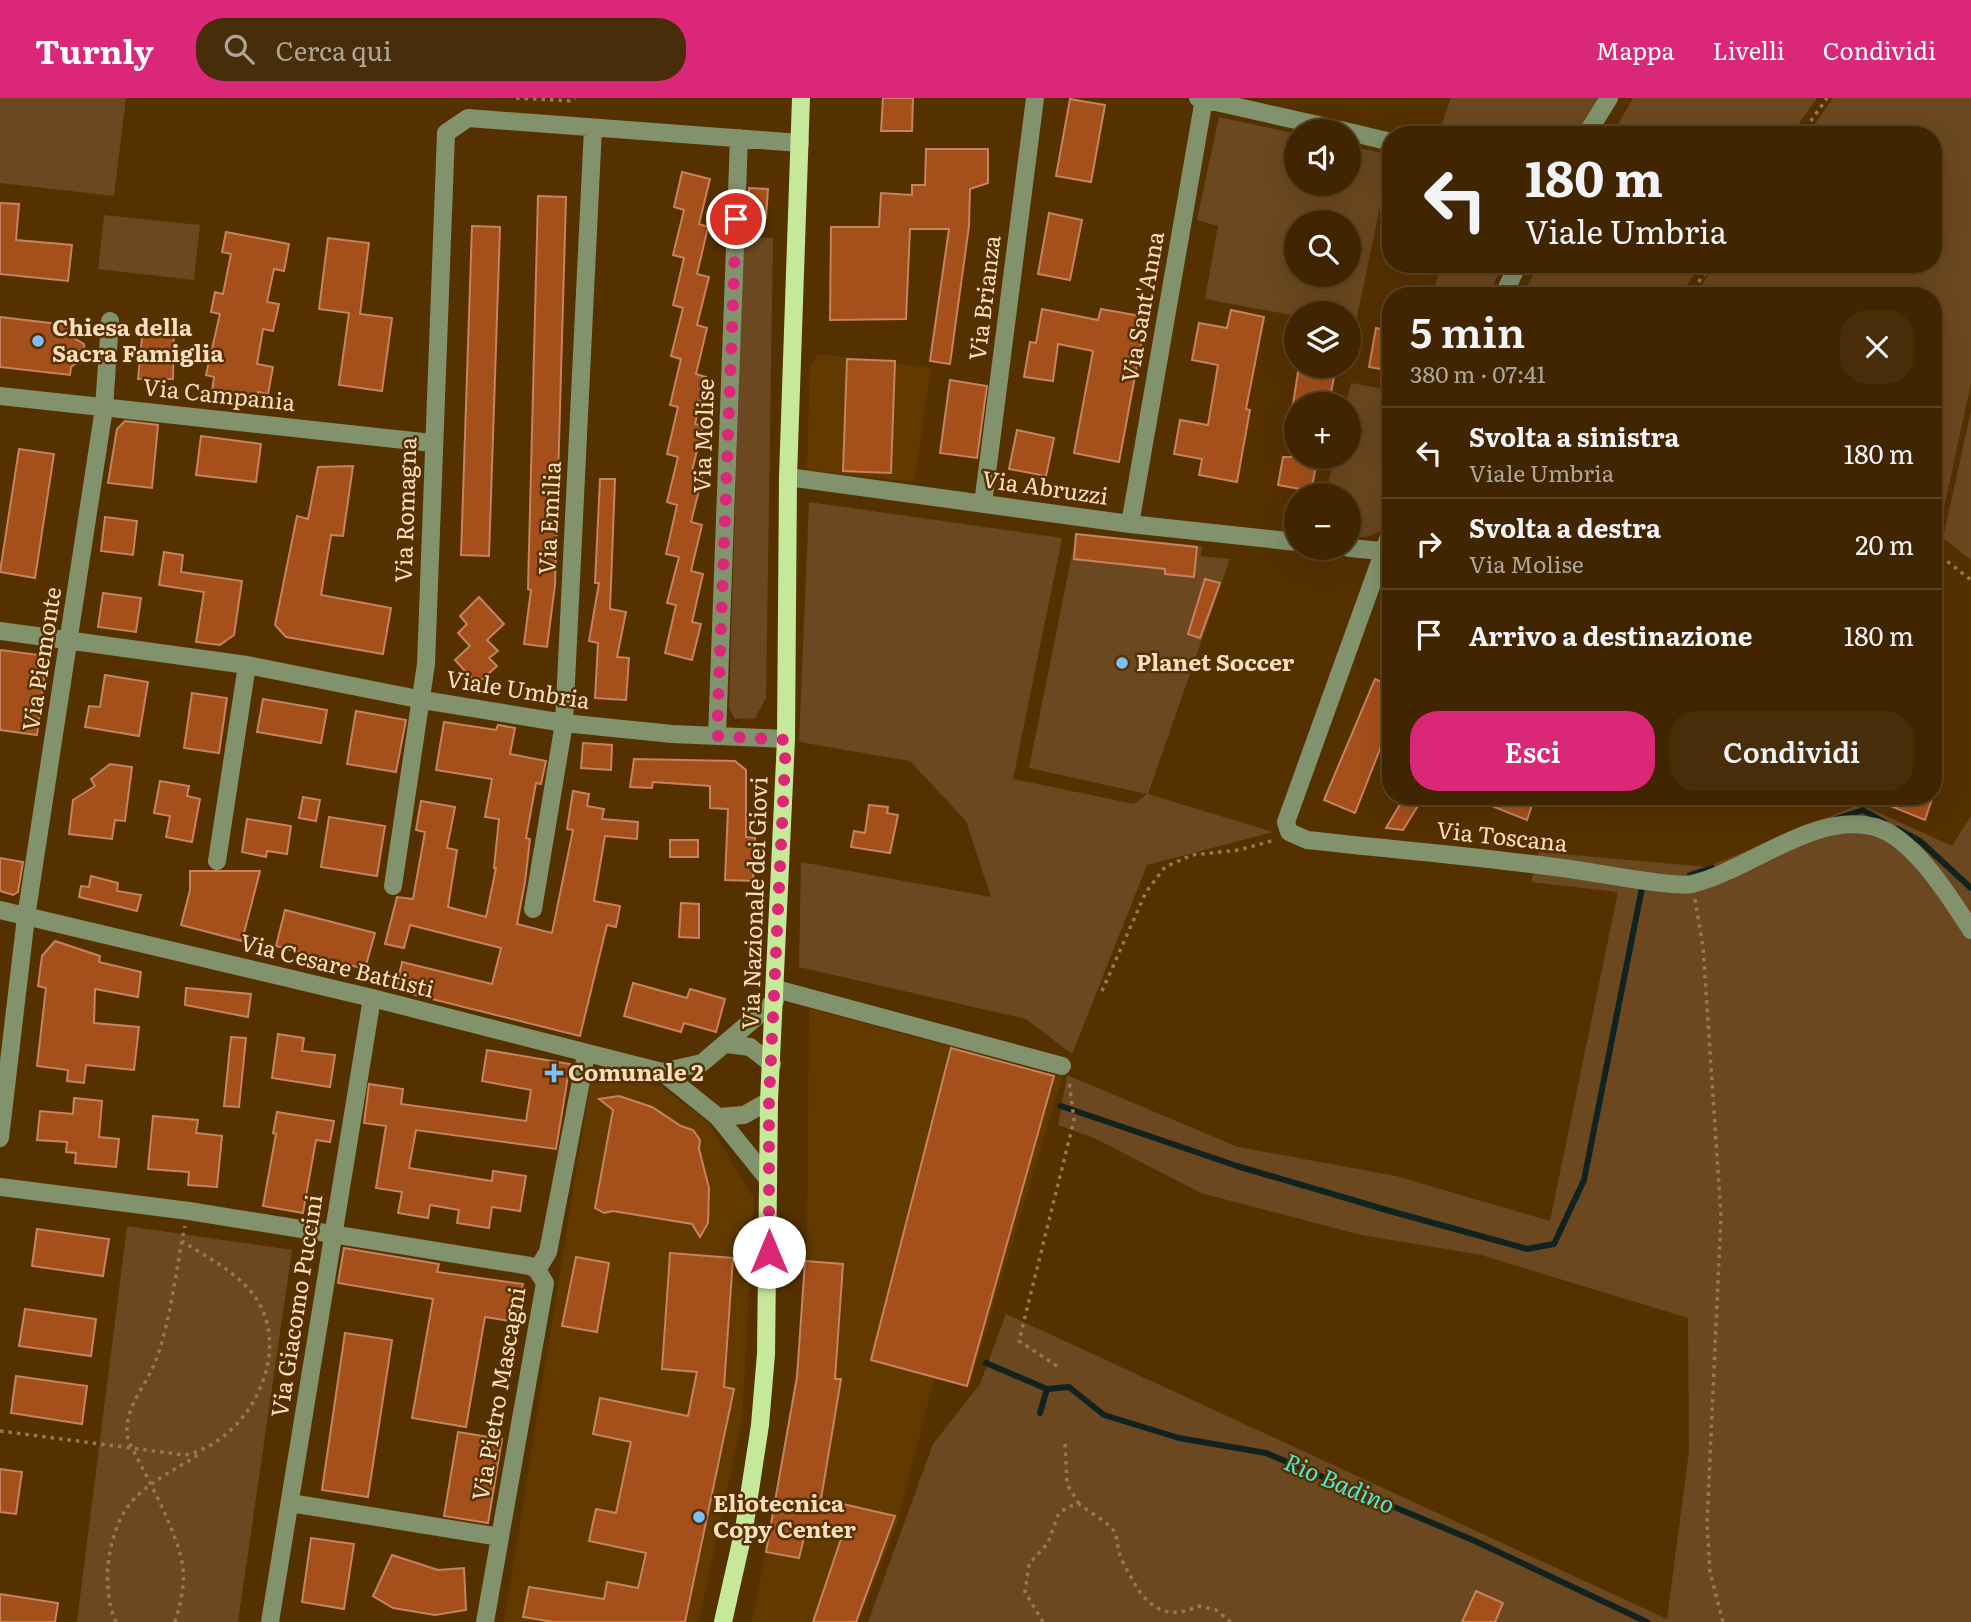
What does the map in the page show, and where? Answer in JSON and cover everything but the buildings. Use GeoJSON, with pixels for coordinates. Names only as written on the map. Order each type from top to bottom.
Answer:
{"type":"FeatureCollection","features":[{"type":"Feature","properties":{"kind":"main road","name":"Via Nazionale dei Giovi"},"geometry":{"type":"LineString","coordinates":[[723,1622],[744,1529],[760,1425],[768,1292],[769,1101],[786,740],[788,477],[801,98]]}},
{"type":"Feature","properties":{"kind":"street","name":"Via Brianza"},"geometry":{"type":"LineString","coordinates":[[983,504],[1035,98]]}},
{"type":"Feature","properties":{"kind":"street"},"geometry":{"type":"LineString","coordinates":[[1592,126],[1609,98]]}},
{"type":"Feature","properties":{"kind":"street"},"geometry":{"type":"LineString","coordinates":[[1201,99],[1289,119]]}},
{"type":"Feature","properties":{"kind":"street","name":"Via Sant'Anna"},"geometry":{"type":"LineString","coordinates":[[1130,524],[1201,99]]}},
{"type":"Feature","properties":{"kind":"street","name":"Via Romagna"},"geometry":{"type":"LineString","coordinates":[[393,886],[423,700],[446,133],[468,118],[593,128]]}},
{"type":"Feature","properties":{"kind":"street"},"geometry":{"type":"LineString","coordinates":[[593,128],[800,143]]}},
{"type":"Feature","properties":{"kind":"street","name":"Via Emilia"},"geometry":{"type":"LineString","coordinates":[[533,909],[564,723],[593,128]]}},
{"type":"Feature","properties":{"kind":"street"},"geometry":{"type":"LineString","coordinates":[[1361,135],[1382,140]]}},
{"type":"Feature","properties":{"kind":"street","name":"Via Molise"},"geometry":{"type":"LineString","coordinates":[[717,736],[739,138]]}},
{"type":"Feature","properties":{"kind":"street","name":"Via Piemonte"},"geometry":{"type":"LineString","coordinates":[[0,1138],[26,916],[104,408],[110,321]]}},
{"type":"Feature","properties":{"kind":"street","name":"Via Campania"},"geometry":{"type":"LineString","coordinates":[[0,396],[432,443]]}},
{"type":"Feature","properties":{"kind":"street","name":"Via Abruzzi"},"geometry":{"type":"LineString","coordinates":[[788,477],[1130,524],[1284,541]]}},
{"type":"Feature","properties":{"kind":"street"},"geometry":{"type":"LineString","coordinates":[[1361,550],[1382,554]]}},
{"type":"Feature","properties":{"kind":"street"},"geometry":{"type":"LineString","coordinates":[[1289,832],[1286,822],[1382,568]]}},
{"type":"Feature","properties":{"kind":"street","name":"Viale Umbria"},"geometry":{"type":"LineString","coordinates":[[0,631],[247,665],[423,700],[564,723],[786,740]]}},
{"type":"Feature","properties":{"kind":"street"},"geometry":{"type":"LineString","coordinates":[[217,861],[247,665]]}},
{"type":"Feature","properties":{"kind":"street","name":"Via Toscana"},"geometry":{"type":"LineString","coordinates":[[1289,832],[1307,840],[1542,865],[1688,885],[1726,872],[1794,839],[1850,822],[1879,827],[1912,850],[1971,930]]}},
{"type":"Feature","properties":{"kind":"street","name":"Via Cesare Battisti"},"geometry":{"type":"LineString","coordinates":[[0,910],[373,998],[586,1055],[662,1072],[702,1063],[727,1044],[775,995]]}},
{"type":"Feature","properties":{"kind":"street"},"geometry":{"type":"LineString","coordinates":[[775,995],[1062,1066]]}},
{"type":"Feature","properties":{"kind":"street","name":"Via Giacomo Puccini"},"geometry":{"type":"LineString","coordinates":[[270,1622],[373,998]]}},
{"type":"Feature","properties":{"kind":"street"},"geometry":{"type":"LineString","coordinates":[[727,1044],[750,1047],[772,1064]]}},
{"type":"Feature","properties":{"kind":"street","name":"Via Pietro Mascagni"},"geometry":{"type":"LineString","coordinates":[[485,1622],[545,1283],[537,1270],[548,1252],[586,1055]]}},
{"type":"Feature","properties":{"kind":"street","name":"Via Cesare Battisti"},"geometry":{"type":"LineString","coordinates":[[662,1072],[718,1117],[768,1180]]}},
{"type":"Feature","properties":{"kind":"street"},"geometry":{"type":"LineString","coordinates":[[718,1117],[744,1115],[769,1101]]}},
{"type":"Feature","properties":{"kind":"street"},"geometry":{"type":"LineString","coordinates":[[0,1187],[189,1211],[530,1266],[537,1270]]}},
{"type":"Feature","properties":{"kind":"street"},"geometry":{"type":"LineString","coordinates":[[290,1503],[500,1537]]}},
{"type":"Feature","properties":{"kind":"path"},"geometry":{"type":"LineString","coordinates":[[516,98],[572,101],[575,98]]}},
{"type":"Feature","properties":{"kind":"path"},"geometry":{"type":"LineString","coordinates":[[1807,126],[1827,98]]}},
{"type":"Feature","properties":{"kind":"path"},"geometry":{"type":"LineString","coordinates":[[1942,557],[1971,580]]}},
{"type":"Feature","properties":{"kind":"path"},"geometry":{"type":"LineString","coordinates":[[1102,991],[1146,892],[1165,867],[1192,855],[1239,850],[1275,841],[1289,832]]}},
{"type":"Feature","properties":{"kind":"path"},"geometry":{"type":"LineString","coordinates":[[1688,885],[1694,894],[1703,947],[1721,1216],[1707,1523],[1710,1572],[1723,1622]]}},
{"type":"Feature","properties":{"kind":"path"},"geometry":{"type":"LineString","coordinates":[[1057,1366],[1020,1341],[1074,1120],[1070,1108],[1067,1069],[1062,1066]]}},
{"type":"Feature","properties":{"kind":"path"},"geometry":{"type":"LineString","coordinates":[[174,1622],[183,1591],[179,1550],[125,1427],[158,1354],[189,1211]]}},
{"type":"Feature","properties":{"kind":"path"},"geometry":{"type":"LineString","coordinates":[[116,1622],[108,1589],[114,1540],[122,1516],[135,1499],[150,1487],[220,1442],[252,1404],[265,1369],[268,1329],[262,1311],[240,1280],[182,1241]]}},
{"type":"Feature","properties":{"kind":"path"},"geometry":{"type":"LineString","coordinates":[[0,1431],[133,1450],[185,1455],[202,1452]]}},
{"type":"Feature","properties":{"kind":"path"},"geometry":{"type":"LineString","coordinates":[[1065,1444],[1067,1483],[1079,1504],[1112,1529],[1123,1561],[1155,1612],[1170,1616],[1187,1614],[1198,1606],[1216,1610],[1231,1622]]}},
{"type":"Feature","properties":{"kind":"path"},"geometry":{"type":"LineString","coordinates":[[1043,1622],[1025,1592],[1029,1564],[1048,1544],[1058,1515],[1067,1507],[1079,1504]]}},
{"type":"Feature","properties":{"kind":"shaded area"},"geometry":{"type":"Polygon","coordinates":[[[0,98],[126,98],[114,196],[0,183],[0,98]]]}},
{"type":"Feature","properties":{"kind":"shaded area"},"geometry":{"type":"Polygon","coordinates":[[[1451,98],[1604,98],[1587,126],[1441,126],[1451,98]]]}},
{"type":"Feature","properties":{"kind":"shaded area"},"geometry":{"type":"Polygon","coordinates":[[[1633,98],[1817,98],[1797,126],[1617,126],[1633,98]]]}},
{"type":"Feature","properties":{"kind":"shaded area"},"geometry":{"type":"Polygon","coordinates":[[[1833,98],[1971,98],[1971,383],[1942,517],[1942,287],[1700,287],[1710,273],[1942,273],[1942,126],[1813,126],[1833,98]]]}},
{"type":"Feature","properties":{"kind":"shaded area"},"geometry":{"type":"Polygon","coordinates":[[[1219,117],[1284,131],[1284,196],[1361,196],[1361,149],[1382,153],[1382,198],[1360,301],[1284,301],[1284,314],[1205,299],[1218,226],[1197,220],[1219,117]]]}},
{"type":"Feature","properties":{"kind":"shaded area"},"geometry":{"type":"Polygon","coordinates":[[[104,215],[200,225],[194,280],[98,269],[104,215]]]}},
{"type":"Feature","properties":{"kind":"shaded area"},"geometry":{"type":"Polygon","coordinates":[[[743,237],[773,238],[766,698],[755,718],[735,719],[729,708],[743,237]]]}},
{"type":"Feature","properties":{"kind":"shaded area"},"geometry":{"type":"Polygon","coordinates":[[[1438,273],[1499,273],[1492,287],[1435,287],[1438,273]]]}},
{"type":"Feature","properties":{"kind":"shaded area"},"geometry":{"type":"Polygon","coordinates":[[[1534,273],[1695,273],[1685,287],[1527,287],[1534,273]]]}},
{"type":"Feature","properties":{"kind":"shaded area"},"geometry":{"type":"Polygon","coordinates":[[[819,354],[931,368],[914,482],[807,470],[810,365],[819,354]]]}},
{"type":"Feature","properties":{"kind":"shaded area"},"geometry":{"type":"Polygon","coordinates":[[[1351,383],[1382,388],[1382,530],[1361,537],[1361,483],[1329,483],[1331,469],[1361,469],[1361,392],[1349,392],[1351,383]]]}},
{"type":"Feature","properties":{"kind":"shaded area"},"geometry":{"type":"Polygon","coordinates":[[[1971,411],[1971,560],[1943,538],[1971,411]]]}},
{"type":"Feature","properties":{"kind":"shaded area"},"geometry":{"type":"Polygon","coordinates":[[[809,502],[1062,538],[1013,779],[1134,804],[1147,794],[1029,768],[1076,534],[1202,547],[1201,556],[1230,559],[1148,794],[1273,832],[1147,865],[1072,1054],[1026,1019],[799,967],[801,862],[991,897],[966,821],[910,761],[799,742],[809,502]]]}},
{"type":"Feature","properties":{"kind":"shaded area"},"geometry":{"type":"Polygon","coordinates":[[[1858,805],[1952,846],[1971,816],[1971,1622],[868,1622],[933,1444],[980,1384],[1006,1314],[1667,1619],[1689,1451],[1688,1318],[1481,1255],[1361,1235],[1201,1193],[1094,1138],[1058,1125],[1067,1075],[1238,1147],[1396,1176],[1550,1221],[1618,892],[1531,882],[1539,852],[1707,867],[1858,805]]]}},
{"type":"Feature","properties":{"kind":"shaded area"},"geometry":{"type":"Polygon","coordinates":[[[809,1008],[1062,1077],[969,1388],[934,1379],[899,1518],[859,1622],[752,1622],[778,1489],[799,1349],[807,1251],[809,1008]]]}},
{"type":"Feature","properties":{"kind":"shaded area"},"geometry":{"type":"Polygon","coordinates":[[[592,1073],[660,1086],[708,1122],[754,1199],[742,1420],[699,1622],[504,1622],[592,1073]]]}},
{"type":"Feature","properties":{"kind":"shaded area"},"geometry":{"type":"Polygon","coordinates":[[[127,1226],[292,1250],[238,1622],[77,1622],[127,1226]]]}},
{"type":"Feature","properties":{"kind":"waterway"},"geometry":{"type":"LineString","coordinates":[[1836,819],[1863,810],[1884,822]]}},
{"type":"Feature","properties":{"kind":"waterway"},"geometry":{"type":"LineString","coordinates":[[1897,829],[1920,841],[1971,888]]}},
{"type":"Feature","properties":{"kind":"waterway"},"geometry":{"type":"LineString","coordinates":[[1690,875],[1712,868]]}},
{"type":"Feature","properties":{"kind":"waterway"},"geometry":{"type":"LineString","coordinates":[[1061,1106],[1237,1166],[1390,1211],[1527,1249],[1554,1244],[1584,1180],[1642,888]]}},
{"type":"Feature","properties":{"kind":"waterway"},"geometry":{"type":"LineString","coordinates":[[986,1363],[1047,1389]]}},
{"type":"Feature","properties":{"kind":"waterway","name":"Rio Badino"},"geometry":{"type":"LineString","coordinates":[[1040,1413],[1047,1389],[1069,1387],[1104,1415],[1179,1438],[1266,1453],[1475,1541],[1647,1622]]}},
{"type":"Feature","properties":{"kind":"place","name":"Chiesa della Sacra Famiglia"},"geometry":{"type":"Point","coordinates":[38,341]}},
{"type":"Feature","properties":{"kind":"place","name":"Planet Soccer"},"geometry":{"type":"Point","coordinates":[1122,663]}},
{"type":"Feature","properties":{"kind":"place","name":"Comunale 2"},"geometry":{"type":"Point","coordinates":[554,1073]}},
{"type":"Feature","properties":{"kind":"place","name":"Eliotecnica Copy Center"},"geometry":{"type":"Point","coordinates":[699,1517]}},
{"type":"Feature","properties":{"kind":"route"},"geometry":{"type":"LineString","coordinates":[[736,219],[717,736],[786,740],[769,1101],[769,1252]]}}]}
